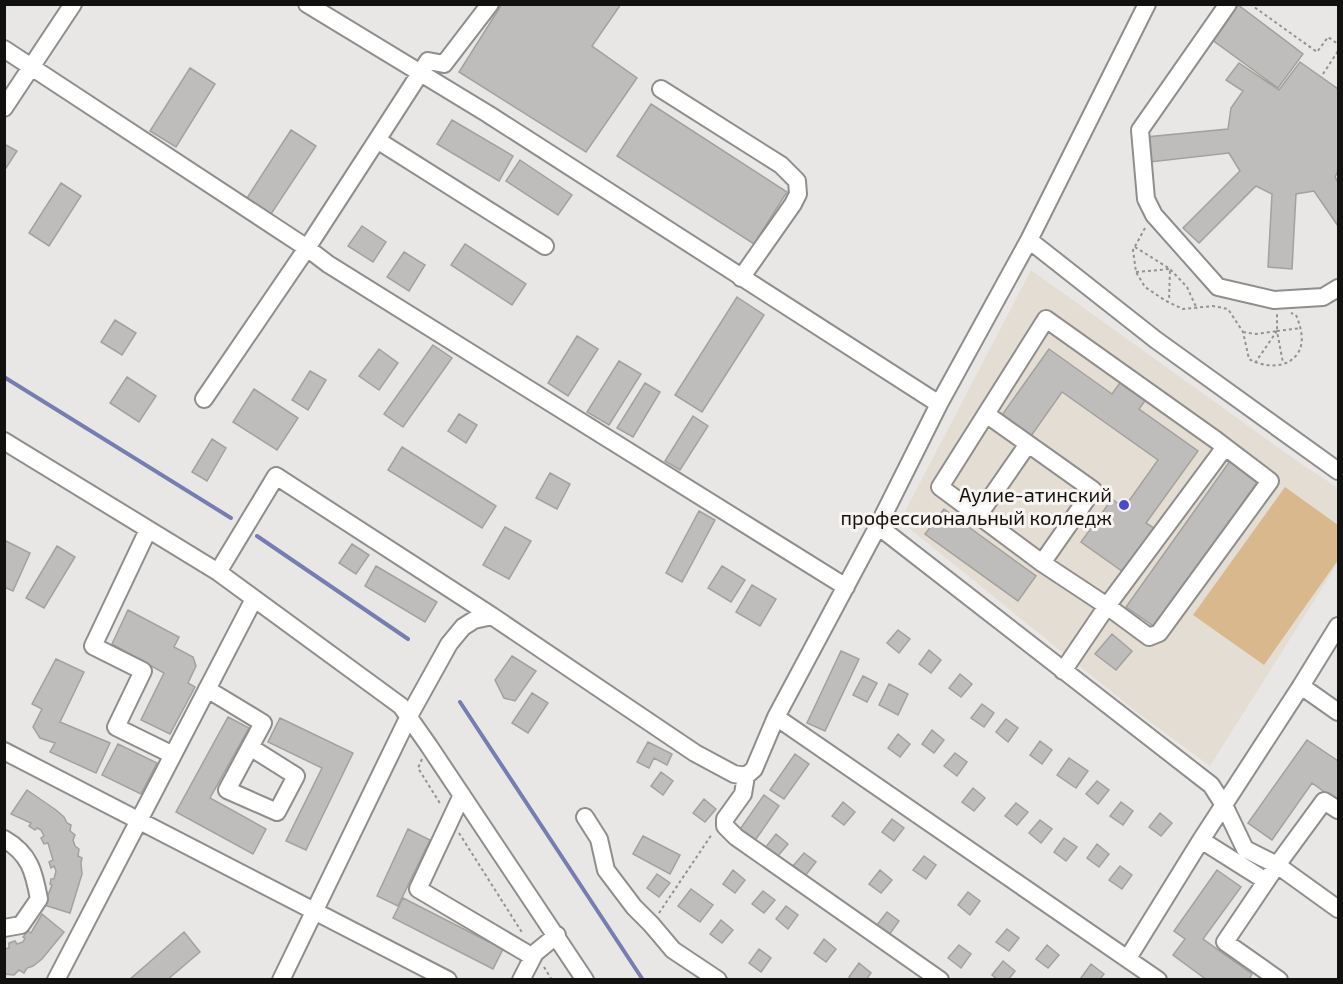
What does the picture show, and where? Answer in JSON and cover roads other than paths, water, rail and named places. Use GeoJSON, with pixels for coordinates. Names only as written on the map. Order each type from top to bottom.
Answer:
{"type":"FeatureCollection","features":[{"type":"Feature","properties":{"kind":"street"},"geometry":{"type":"LineString","coordinates":[[4,108],[73,4]]}},
{"type":"Feature","properties":{"kind":"street"},"geometry":{"type":"LineString","coordinates":[[307,4],[498,120],[939,404]]}},
{"type":"Feature","properties":{"kind":"street"},"geometry":{"type":"LineString","coordinates":[[204,399],[307,248],[420,72],[428,61],[444,64],[489,4]]}},
{"type":"Feature","properties":{"kind":"street"},"geometry":{"type":"LineString","coordinates":[[940,980],[736,837],[725,826],[725,819],[743,794],[747,776],[754,769],[776,717],[878,526],[939,404],[1029,240],[1147,4]]}},
{"type":"Feature","properties":{"kind":"street"},"geometry":{"type":"LineString","coordinates":[[1228,4],[1140,130],[1146,199],[1154,215],[1218,287],[1276,303],[1323,297],[1338,288]]}},
{"type":"Feature","properties":{"kind":"street"},"geometry":{"type":"LineString","coordinates":[[4,49],[328,264],[846,587]]}},
{"type":"Feature","properties":{"kind":"street"},"geometry":{"type":"LineString","coordinates":[[661,89],[781,165],[797,181],[798,195],[741,278]]}},
{"type":"Feature","properties":{"kind":"street"},"geometry":{"type":"LineString","coordinates":[[377,140],[545,246]]}},
{"type":"Feature","properties":{"kind":"street"},"geometry":{"type":"LineString","coordinates":[[1029,240],[1156,340],[1338,471]]}},
{"type":"Feature","properties":{"kind":"street"},"geometry":{"type":"LineString","coordinates":[[1046,319],[1225,447],[1270,481],[1159,633],[1149,637],[1042,563],[940,487],[1046,319]]}},
{"type":"Feature","properties":{"kind":"street"},"geometry":{"type":"LineString","coordinates":[[986,414],[1093,490],[1042,563]]}},
{"type":"Feature","properties":{"kind":"street"},"geometry":{"type":"LineString","coordinates":[[4,441],[218,572],[400,706],[557,935],[585,980]]}},
{"type":"Feature","properties":{"kind":"street"},"geometry":{"type":"LineString","coordinates":[[978,516],[1028,444]]}},
{"type":"Feature","properties":{"kind":"street"},"geometry":{"type":"LineString","coordinates":[[1063,671],[1107,606],[1225,447]]}},
{"type":"Feature","properties":{"kind":"street"},"geometry":{"type":"LineString","coordinates":[[218,572],[276,476],[492,616],[695,753],[734,774],[747,776]]}},
{"type":"Feature","properties":{"kind":"street"},"geometry":{"type":"LineString","coordinates":[[878,526],[1211,785],[1224,805],[1245,849],[1277,865],[1338,909]]}},
{"type":"Feature","properties":{"kind":"street"},"geometry":{"type":"LineString","coordinates":[[148,530],[93,646],[143,671],[116,727],[173,755]]}},
{"type":"Feature","properties":{"kind":"street"},"geometry":{"type":"LineString","coordinates":[[56,980],[254,599]]}},
{"type":"Feature","properties":{"kind":"street"},"geometry":{"type":"LineString","coordinates":[[281,980],[409,716],[449,644],[463,627],[474,620],[492,616]]}},
{"type":"Feature","properties":{"kind":"street"},"geometry":{"type":"LineString","coordinates":[[1128,958],[1338,626]]}},
{"type":"Feature","properties":{"kind":"street"},"geometry":{"type":"LineString","coordinates":[[1301,686],[1338,712]]}},
{"type":"Feature","properties":{"kind":"street"},"geometry":{"type":"LineString","coordinates":[[207,689],[263,723],[250,747]]}},
{"type":"Feature","properties":{"kind":"street"},"geometry":{"type":"LineString","coordinates":[[776,717],[1128,958],[1152,978]]}},
{"type":"Feature","properties":{"kind":"street"},"geometry":{"type":"LineString","coordinates":[[4,751],[140,819],[314,912],[448,980]]}},
{"type":"Feature","properties":{"kind":"street"},"geometry":{"type":"LineString","coordinates":[[462,795],[418,889],[534,955]]}},
{"type":"Feature","properties":{"kind":"street"},"geometry":{"type":"LineString","coordinates":[[1278,979],[1225,942],[1324,801],[1338,810]]}},
{"type":"Feature","properties":{"kind":"street"},"geometry":{"type":"LineString","coordinates":[[585,817],[600,838],[606,870],[634,908],[674,950],[718,980]]}},
{"type":"Feature","properties":{"kind":"street"},"geometry":{"type":"LineString","coordinates":[[4,839],[14,844],[33,868],[39,899],[21,925],[4,928]]}},
{"type":"Feature","properties":{"kind":"street"},"geometry":{"type":"LineString","coordinates":[[1201,840],[1266,882]]}},
{"type":"Feature","properties":{"kind":"street"},"geometry":{"type":"LineString","coordinates":[[521,980],[534,955],[557,935]]}},
{"type":"Feature","properties":{"kind":"waterway"},"geometry":{"type":"LineString","coordinates":[[4,377],[231,518]]}},
{"type":"Feature","properties":{"kind":"waterway"},"geometry":{"type":"LineString","coordinates":[[257,536],[408,639]]}},
{"type":"Feature","properties":{"kind":"waterway"},"geometry":{"type":"LineString","coordinates":[[460,702],[643,980]]}},
{"type":"Feature","properties":{"kind":"place","name":"Аулие-атинский профессиональный колледж"},"geometry":{"type":"Point","coordinates":[1124,505]}}]}
